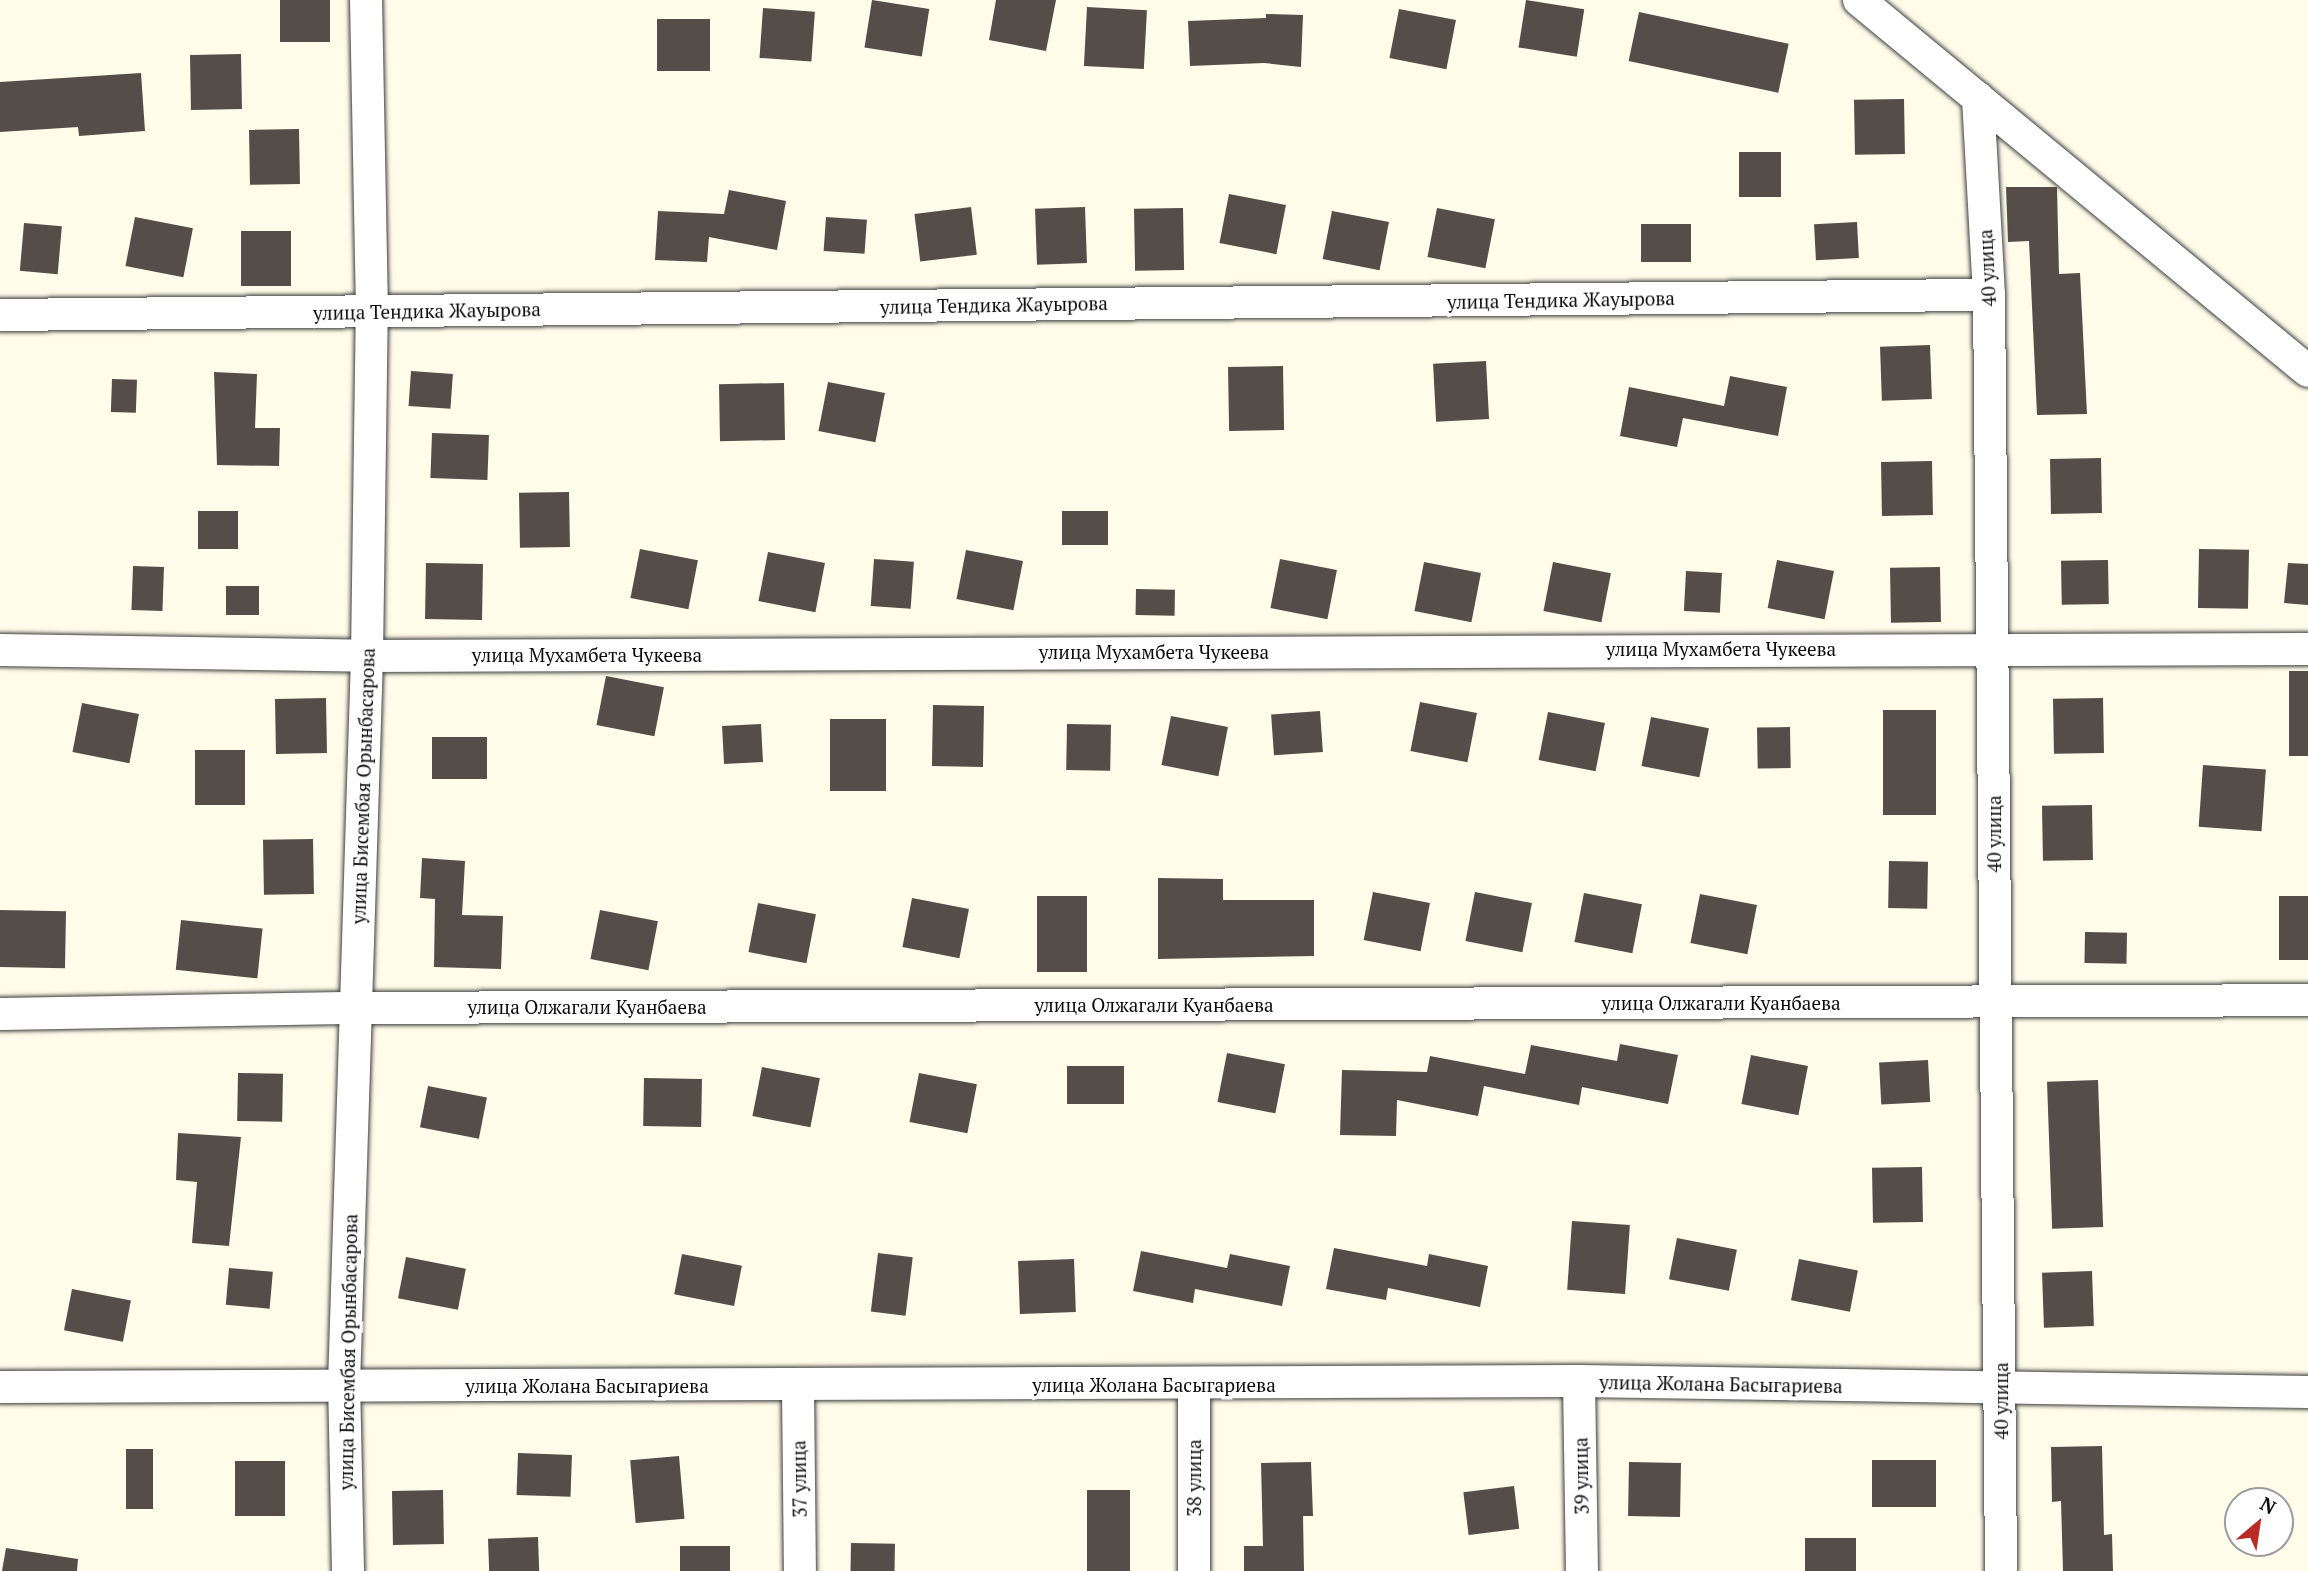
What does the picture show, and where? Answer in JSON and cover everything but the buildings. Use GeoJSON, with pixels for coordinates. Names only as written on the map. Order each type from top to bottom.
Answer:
{"type":"FeatureCollection","features":[{"type":"Feature","properties":{"kind":"street","name":"улица Бисембая Орынбасарова"},"geometry":{"type":"LineString","coordinates":[[348,1571],[344,1385],[367,656],[372,311],[366,0]]}},
{"type":"Feature","properties":{"kind":"street"},"geometry":{"type":"LineString","coordinates":[[1859,0],[2308,371]]}},
{"type":"Feature","properties":{"kind":"street","name":"40 улица"},"geometry":{"type":"LineString","coordinates":[[1978,98],[1989,295],[2001,1571]]}},
{"type":"Feature","properties":{"kind":"street","name":"улица Тендика Жауырова"},"geometry":{"type":"LineString","coordinates":[[0,315],[1989,295]]}},
{"type":"Feature","properties":{"kind":"street","name":"улица Мухамбета Чукеева"},"geometry":{"type":"LineString","coordinates":[[0,650],[367,656],[1993,648],[2308,649]]}},
{"type":"Feature","properties":{"kind":"street","name":"улица Олжагали Куанбаева"},"geometry":{"type":"LineString","coordinates":[[0,1014],[356,1008],[2308,1000]]}},
{"type":"Feature","properties":{"kind":"street","name":"улица Жолана Басыгариева"},"geometry":{"type":"LineString","coordinates":[[0,1387],[1194,1386],[1579,1381],[2001,1391],[2308,1392]]}},
{"type":"Feature","properties":{"kind":"street","name":"39 улица"},"geometry":{"type":"LineString","coordinates":[[1579,1381],[1582,1571]]}},
{"type":"Feature","properties":{"kind":"street","name":"38 улица"},"geometry":{"type":"LineString","coordinates":[[1194,1386],[1194,1571]]}},
{"type":"Feature","properties":{"kind":"street","name":"37 улица"},"geometry":{"type":"LineString","coordinates":[[798,1387],[800,1571]]}}]}
